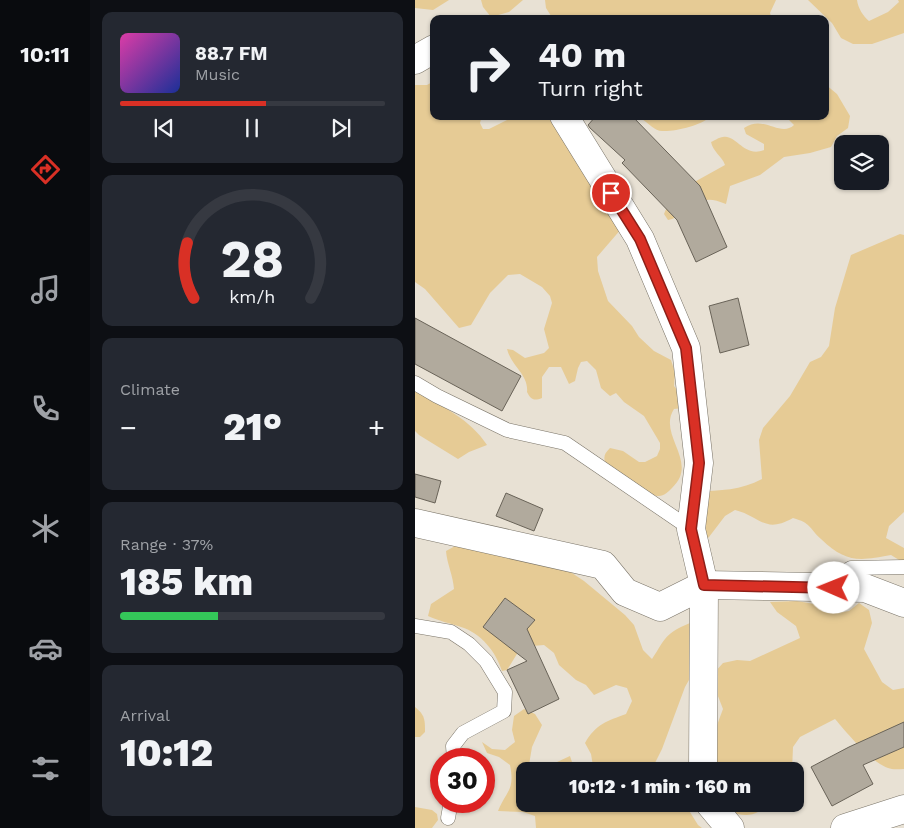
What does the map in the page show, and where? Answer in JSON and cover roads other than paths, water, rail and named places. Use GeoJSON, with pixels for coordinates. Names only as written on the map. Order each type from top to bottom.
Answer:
{"type":"FeatureCollection","features":[{"type":"Feature","properties":{"kind":"street"},"geometry":{"type":"LineString","coordinates":[[415,60],[430,51]]}},
{"type":"Feature","properties":{"kind":"street"},"geometry":{"type":"LineString","coordinates":[[566,120],[640,239],[686,348],[699,463],[691,529],[704,585],[703,762]]}},
{"type":"Feature","properties":{"kind":"street"},"geometry":{"type":"LineString","coordinates":[[415,523],[603,565],[625,592],[660,607],[704,585],[865,588],[904,603]]}},
{"type":"Feature","properties":{"kind":"street"},"geometry":{"type":"LineString","coordinates":[[845,828],[904,809]]}},
{"type":"Feature","properties":{"kind":"street"},"geometry":{"type":"LineString","coordinates":[[717,812],[730,828]]}},
{"type":"Feature","properties":{"kind":"lane"},"geometry":{"type":"LineString","coordinates":[[415,383],[437,396],[507,430],[565,443],[691,529]]}},
{"type":"Feature","properties":{"kind":"lane"},"geometry":{"type":"LineString","coordinates":[[818,587],[851,568],[904,567]]}},
{"type":"Feature","properties":{"kind":"lane"},"geometry":{"type":"LineString","coordinates":[[415,626],[451,632],[469,644],[486,661],[505,692],[504,711],[463,733],[453,748]]}},
{"type":"Feature","properties":{"kind":"lane"},"geometry":{"type":"LineString","coordinates":[[448,818],[449,813]]}}]}
